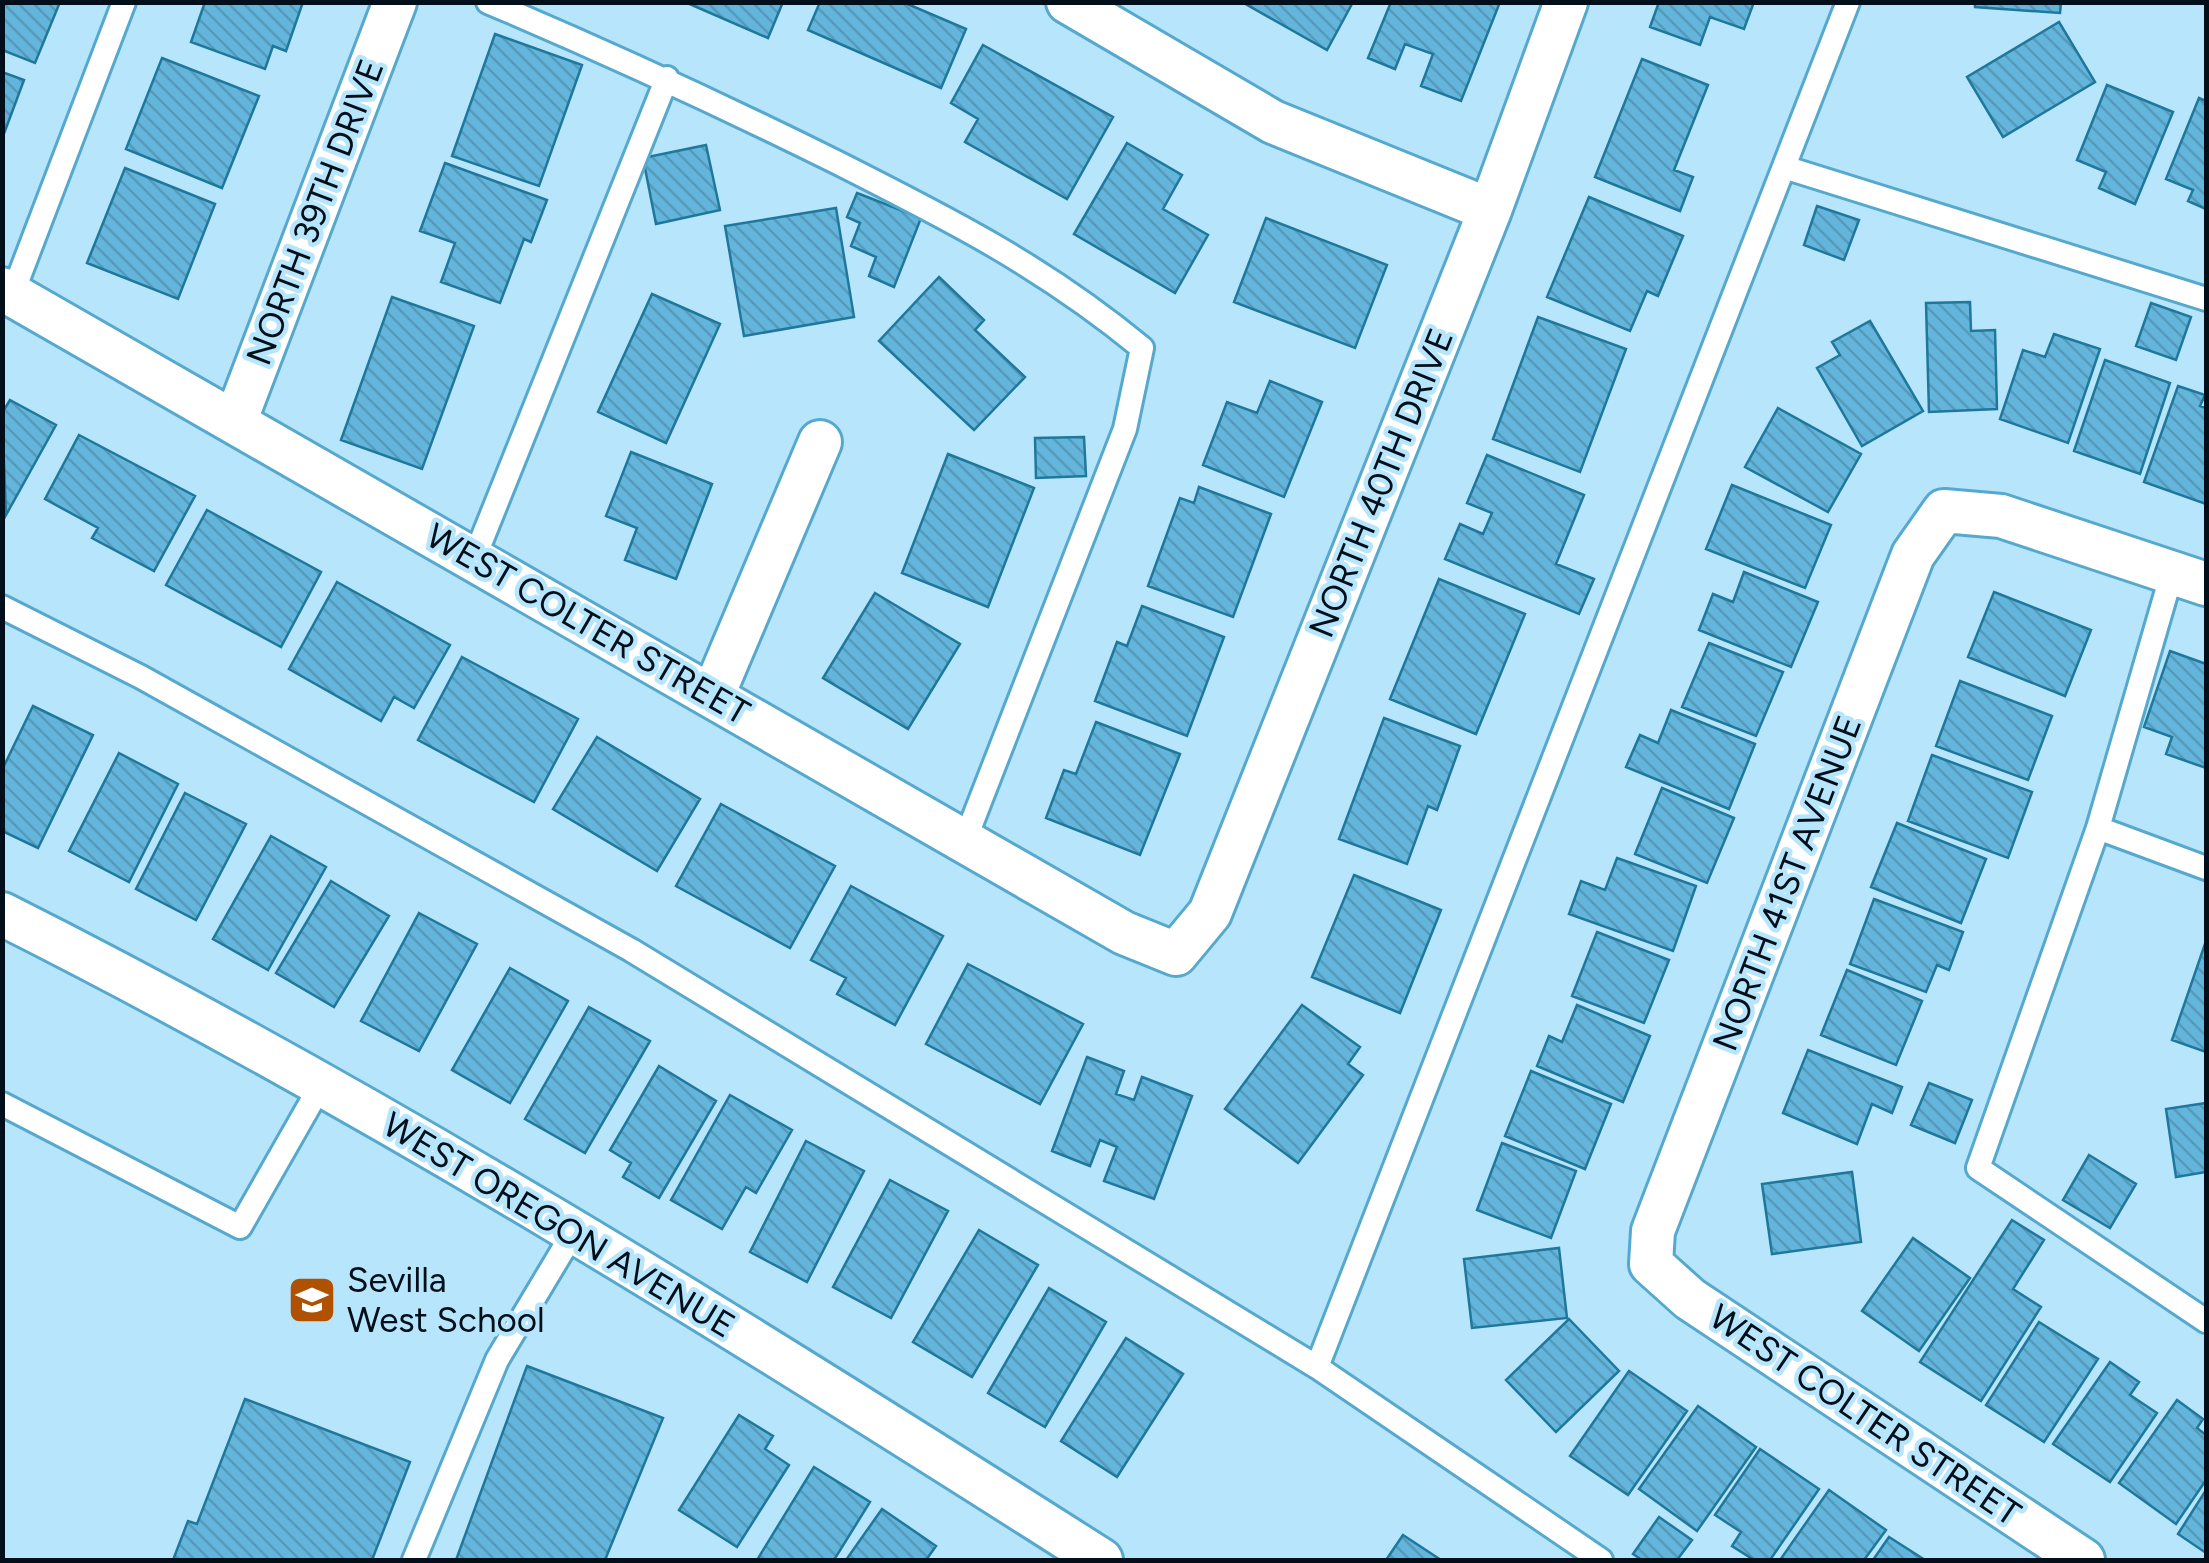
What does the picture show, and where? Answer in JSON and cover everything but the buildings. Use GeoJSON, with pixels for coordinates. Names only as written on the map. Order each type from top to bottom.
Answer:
{"type":"FeatureCollection","features":[{"type":"Feature","properties":{"kind":"street","name":"NORTH 39TH DRIVE"},"geometry":{"type":"LineString","coordinates":[[235,422],[396,2]]}},
{"type":"Feature","properties":{"kind":"street"},"geometry":{"type":"LineString","coordinates":[[1068,2],[1273,122],[1490,210]]}},
{"type":"Feature","properties":{"kind":"street","name":"NORTH 40TH DRIVE"},"geometry":{"type":"LineString","coordinates":[[1176,954],[1210,913],[1490,210],[1566,2]]}},
{"type":"Feature","properties":{"kind":"street","name":"WEST COLTER STREET"},"geometry":{"type":"LineString","coordinates":[[7,292],[1124,933],[1176,954]]}},
{"type":"Feature","properties":{"kind":"street"},"geometry":{"type":"LineString","coordinates":[[713,696],[820,442]]}},
{"type":"Feature","properties":{"kind":"street","name":"NORTH 41ST AVENUE"},"geometry":{"type":"LineString","coordinates":[[1651,1264],[1653,1231],[1913,555],[1944,510],[2000,516],[2189,578]]}},
{"type":"Feature","properties":{"kind":"street","name":"WEST OREGON AVENUE"},"geometry":{"type":"LineString","coordinates":[[2,914],[321,1085],[848,1399],[1101,1560]]}},
{"type":"Feature","properties":{"kind":"street","name":"WEST COLTER STREET"},"geometry":{"type":"LineString","coordinates":[[1651,1264],[1690,1299],[2083,1560]]}},
{"type":"Feature","properties":{"kind":"lane"},"geometry":{"type":"LineString","coordinates":[[7,292],[124,2]]}},
{"type":"Feature","properties":{"kind":"lane"},"geometry":{"type":"LineString","coordinates":[[488,2],[667,78],[988,238],[1080,297],[1142,348],[1126,430],[966,840]]}},
{"type":"Feature","properties":{"kind":"lane"},"geometry":{"type":"LineString","coordinates":[[1317,1368],[1787,168],[1848,2]]}},
{"type":"Feature","properties":{"kind":"lane"},"geometry":{"type":"LineString","coordinates":[[474,559],[667,78]]}},
{"type":"Feature","properties":{"kind":"lane"},"geometry":{"type":"LineString","coordinates":[[1787,168],[2206,299]]}},
{"type":"Feature","properties":{"kind":"lane"},"geometry":{"type":"LineString","coordinates":[[2189,578],[1978,1168],[2206,1321]]}},
{"type":"Feature","properties":{"kind":"lane"},"geometry":{"type":"LineString","coordinates":[[2,608],[141,677],[631,950],[1317,1368],[1601,1560]]}},
{"type":"Feature","properties":{"kind":"lane"},"geometry":{"type":"LineString","coordinates":[[2098,828],[2206,868]]}},
{"type":"Feature","properties":{"kind":"lane"},"geometry":{"type":"LineString","coordinates":[[2,1104],[240,1227],[321,1085]]}},
{"type":"Feature","properties":{"kind":"lane"},"geometry":{"type":"LineString","coordinates":[[414,1560],[497,1360],[573,1234]]}},
{"type":"Feature","properties":{"kind":"place","name":"Sevilla West School"},"geometry":{"type":"Point","coordinates":[312,1300]}}]}
